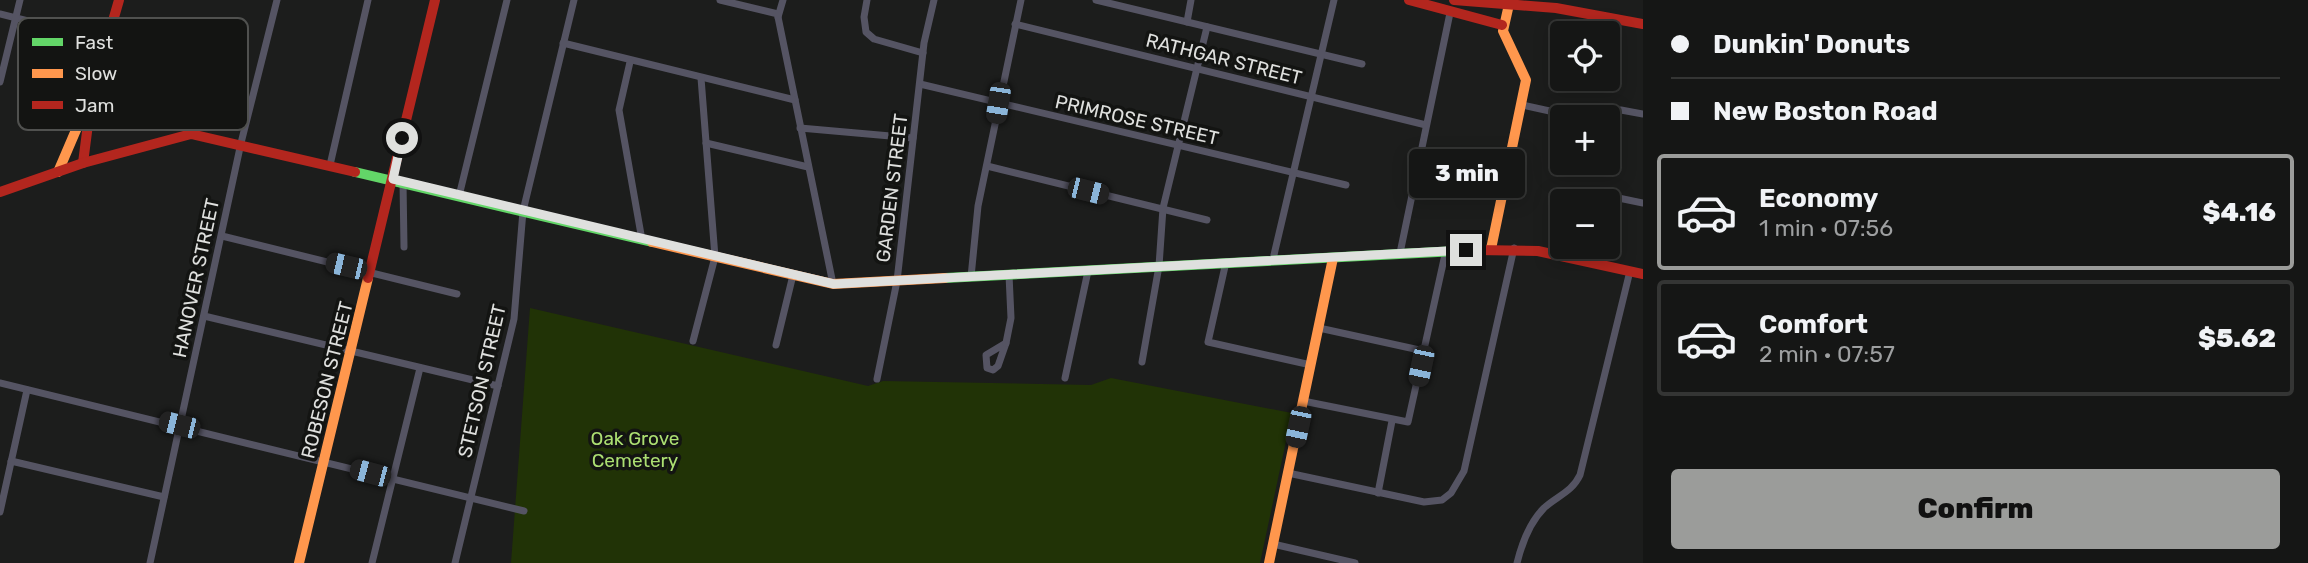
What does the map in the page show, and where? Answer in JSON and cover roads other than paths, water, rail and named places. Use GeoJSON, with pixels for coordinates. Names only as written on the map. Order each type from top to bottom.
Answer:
{"type":"FeatureCollection","features":[{"type":"Feature","properties":{"kind":"street"},"geometry":{"type":"LineString","coordinates":[[0,82],[20,0]]}},
{"type":"Feature","properties":{"kind":"street"},"geometry":{"type":"LineString","coordinates":[[114,18],[119,0]]}},
{"type":"Feature","properties":{"kind":"street","name":"HANOVER STREET"},"geometry":{"type":"LineString","coordinates":[[248,115],[277,0]]}},
{"type":"Feature","properties":{"kind":"street"},"geometry":{"type":"LineString","coordinates":[[330,165],[368,0]]}},
{"type":"Feature","properties":{"kind":"street","name":"ROBESON STREET"},"geometry":{"type":"LineString","coordinates":[[299,563],[371,272],[398,181],[435,0]]}},
{"type":"Feature","properties":{"kind":"street"},"geometry":{"type":"LineString","coordinates":[[459,196],[507,0]]}},
{"type":"Feature","properties":{"kind":"street","name":"STETSON STREET"},"geometry":{"type":"LineString","coordinates":[[455,563],[517,302],[523,211],[574,0]]}},
{"type":"Feature","properties":{"kind":"street"},"geometry":{"type":"LineString","coordinates":[[720,0],[778,14],[834,284]]}},
{"type":"Feature","properties":{"kind":"street"},"geometry":{"type":"LineString","coordinates":[[778,17],[783,0]]}},
{"type":"Feature","properties":{"kind":"street"},"geometry":{"type":"LineString","coordinates":[[867,0],[864,17],[866,32],[874,39],[923,53]]}},
{"type":"Feature","properties":{"kind":"street","name":"GARDEN STREET"},"geometry":{"type":"LineString","coordinates":[[877,379],[897,281],[923,53],[934,0]]}},
{"type":"Feature","properties":{"kind":"street"},"geometry":{"type":"LineString","coordinates":[[971,277],[978,206],[1021,0]]}},
{"type":"Feature","properties":{"kind":"street"},"geometry":{"type":"LineString","coordinates":[[1096,0],[1362,64]]}},
{"type":"Feature","properties":{"kind":"street"},"geometry":{"type":"LineString","coordinates":[[1187,22],[1191,0]]}},
{"type":"Feature","properties":{"kind":"street"},"geometry":{"type":"LineString","coordinates":[[1273,259],[1334,0]]}},
{"type":"Feature","properties":{"kind":"street"},"geometry":{"type":"LineString","coordinates":[[1409,0],[1502,25]]}},
{"type":"Feature","properties":{"kind":"street"},"geometry":{"type":"LineString","coordinates":[[1454,0],[1509,2],[1643,24]]}},
{"type":"Feature","properties":{"kind":"street"},"geometry":{"type":"LineString","coordinates":[[1491,249],[1522,105],[1526,74],[1504,36],[1502,25],[1509,2]]}},
{"type":"Feature","properties":{"kind":"street"},"geometry":{"type":"LineString","coordinates":[[1400,253],[1450,13]]}},
{"type":"Feature","properties":{"kind":"street"},"geometry":{"type":"LineString","coordinates":[[0,14],[16,18]]}},
{"type":"Feature","properties":{"kind":"street","name":"RATHGAR STREET"},"geometry":{"type":"LineString","coordinates":[[1015,24],[1426,125]]}},
{"type":"Feature","properties":{"kind":"street"},"geometry":{"type":"LineString","coordinates":[[1142,362],[1159,267],[1163,208],[1207,27]]}},
{"type":"Feature","properties":{"kind":"street"},"geometry":{"type":"LineString","coordinates":[[563,43],[795,100]]}},
{"type":"Feature","properties":{"kind":"street"},"geometry":{"type":"LineString","coordinates":[[630,61],[619,110],[642,240]]}},
{"type":"Feature","properties":{"kind":"street"},"geometry":{"type":"LineString","coordinates":[[693,341],[715,257],[701,78]]}},
{"type":"Feature","properties":{"kind":"street","name":"PRIMROSE STREET"},"geometry":{"type":"LineString","coordinates":[[920,84],[1346,185]]}},
{"type":"Feature","properties":{"kind":"street"},"geometry":{"type":"LineString","coordinates":[[1522,105],[1577,117],[1621,110],[1643,114]]}},
{"type":"Feature","properties":{"kind":"street"},"geometry":{"type":"LineString","coordinates":[[800,128],[913,138]]}},
{"type":"Feature","properties":{"kind":"street"},"geometry":{"type":"LineString","coordinates":[[58,172],[74,130]]}},
{"type":"Feature","properties":{"kind":"street"},"geometry":{"type":"LineString","coordinates":[[83,163],[88,130]]}},
{"type":"Feature","properties":{"kind":"street","name":"HANOVER STREET"},"geometry":{"type":"LineString","coordinates":[[150,563],[244,130]]}},
{"type":"Feature","properties":{"kind":"street"},"geometry":{"type":"LineString","coordinates":[[0,192],[83,163],[191,134],[241,143],[834,284],[1514,248],[1643,274]]}},
{"type":"Feature","properties":{"kind":"street"},"geometry":{"type":"LineString","coordinates":[[706,143],[808,167]]}},
{"type":"Feature","properties":{"kind":"street"},"geometry":{"type":"LineString","coordinates":[[987,166],[1207,220]]}},
{"type":"Feature","properties":{"kind":"street"},"geometry":{"type":"LineString","coordinates":[[398,181],[404,247]]}},
{"type":"Feature","properties":{"kind":"street"},"geometry":{"type":"LineString","coordinates":[[1620,198],[1643,203]]}},
{"type":"Feature","properties":{"kind":"street"},"geometry":{"type":"LineString","coordinates":[[222,236],[457,294]]}},
{"type":"Feature","properties":{"kind":"street"},"geometry":{"type":"LineString","coordinates":[[1288,473],[1424,502],[1442,500],[1451,493],[1466,461],[1514,248]]}},
{"type":"Feature","properties":{"kind":"street"},"geometry":{"type":"LineString","coordinates":[[1303,401],[1392,421],[1408,422],[1446,250]]}},
{"type":"Feature","properties":{"kind":"street"},"geometry":{"type":"LineString","coordinates":[[1269,563],[1333,258]]}},
{"type":"Feature","properties":{"kind":"street"},"geometry":{"type":"LineString","coordinates":[[1226,262],[1208,342],[1311,365]]}},
{"type":"Feature","properties":{"kind":"street"},"geometry":{"type":"LineString","coordinates":[[1065,378],[1088,271]]}},
{"type":"Feature","properties":{"kind":"street"},"geometry":{"type":"LineString","coordinates":[[1517,563],[1527,532],[1544,508],[1575,485],[1580,475],[1630,271]]}},
{"type":"Feature","properties":{"kind":"street"},"geometry":{"type":"LineString","coordinates":[[776,345],[793,275]]}},
{"type":"Feature","properties":{"kind":"street"},"geometry":{"type":"LineString","coordinates":[[1006,343],[1011,318],[1009,275]]}},
{"type":"Feature","properties":{"kind":"street"},"geometry":{"type":"LineString","coordinates":[[204,317],[498,386]]}},
{"type":"Feature","properties":{"kind":"street"},"geometry":{"type":"LineString","coordinates":[[1319,328],[1424,351]]}},
{"type":"Feature","properties":{"kind":"street"},"geometry":{"type":"LineString","coordinates":[[372,563],[420,368]]}},
{"type":"Feature","properties":{"kind":"street"},"geometry":{"type":"LineString","coordinates":[[0,383],[524,512]]}},
{"type":"Feature","properties":{"kind":"street"},"geometry":{"type":"LineString","coordinates":[[0,512],[27,390]]}},
{"type":"Feature","properties":{"kind":"street"},"geometry":{"type":"LineString","coordinates":[[1378,493],[1392,421]]}},
{"type":"Feature","properties":{"kind":"street"},"geometry":{"type":"LineString","coordinates":[[11,461],[164,497]]}},
{"type":"Feature","properties":{"kind":"street"},"geometry":{"type":"LineString","coordinates":[[1273,544],[1355,563]]}},
{"type":"Feature","properties":{"kind":"park label","name":"Oak Grove Cemetery"},"geometry":{"type":"Point","coordinates":[635,449]}}]}
